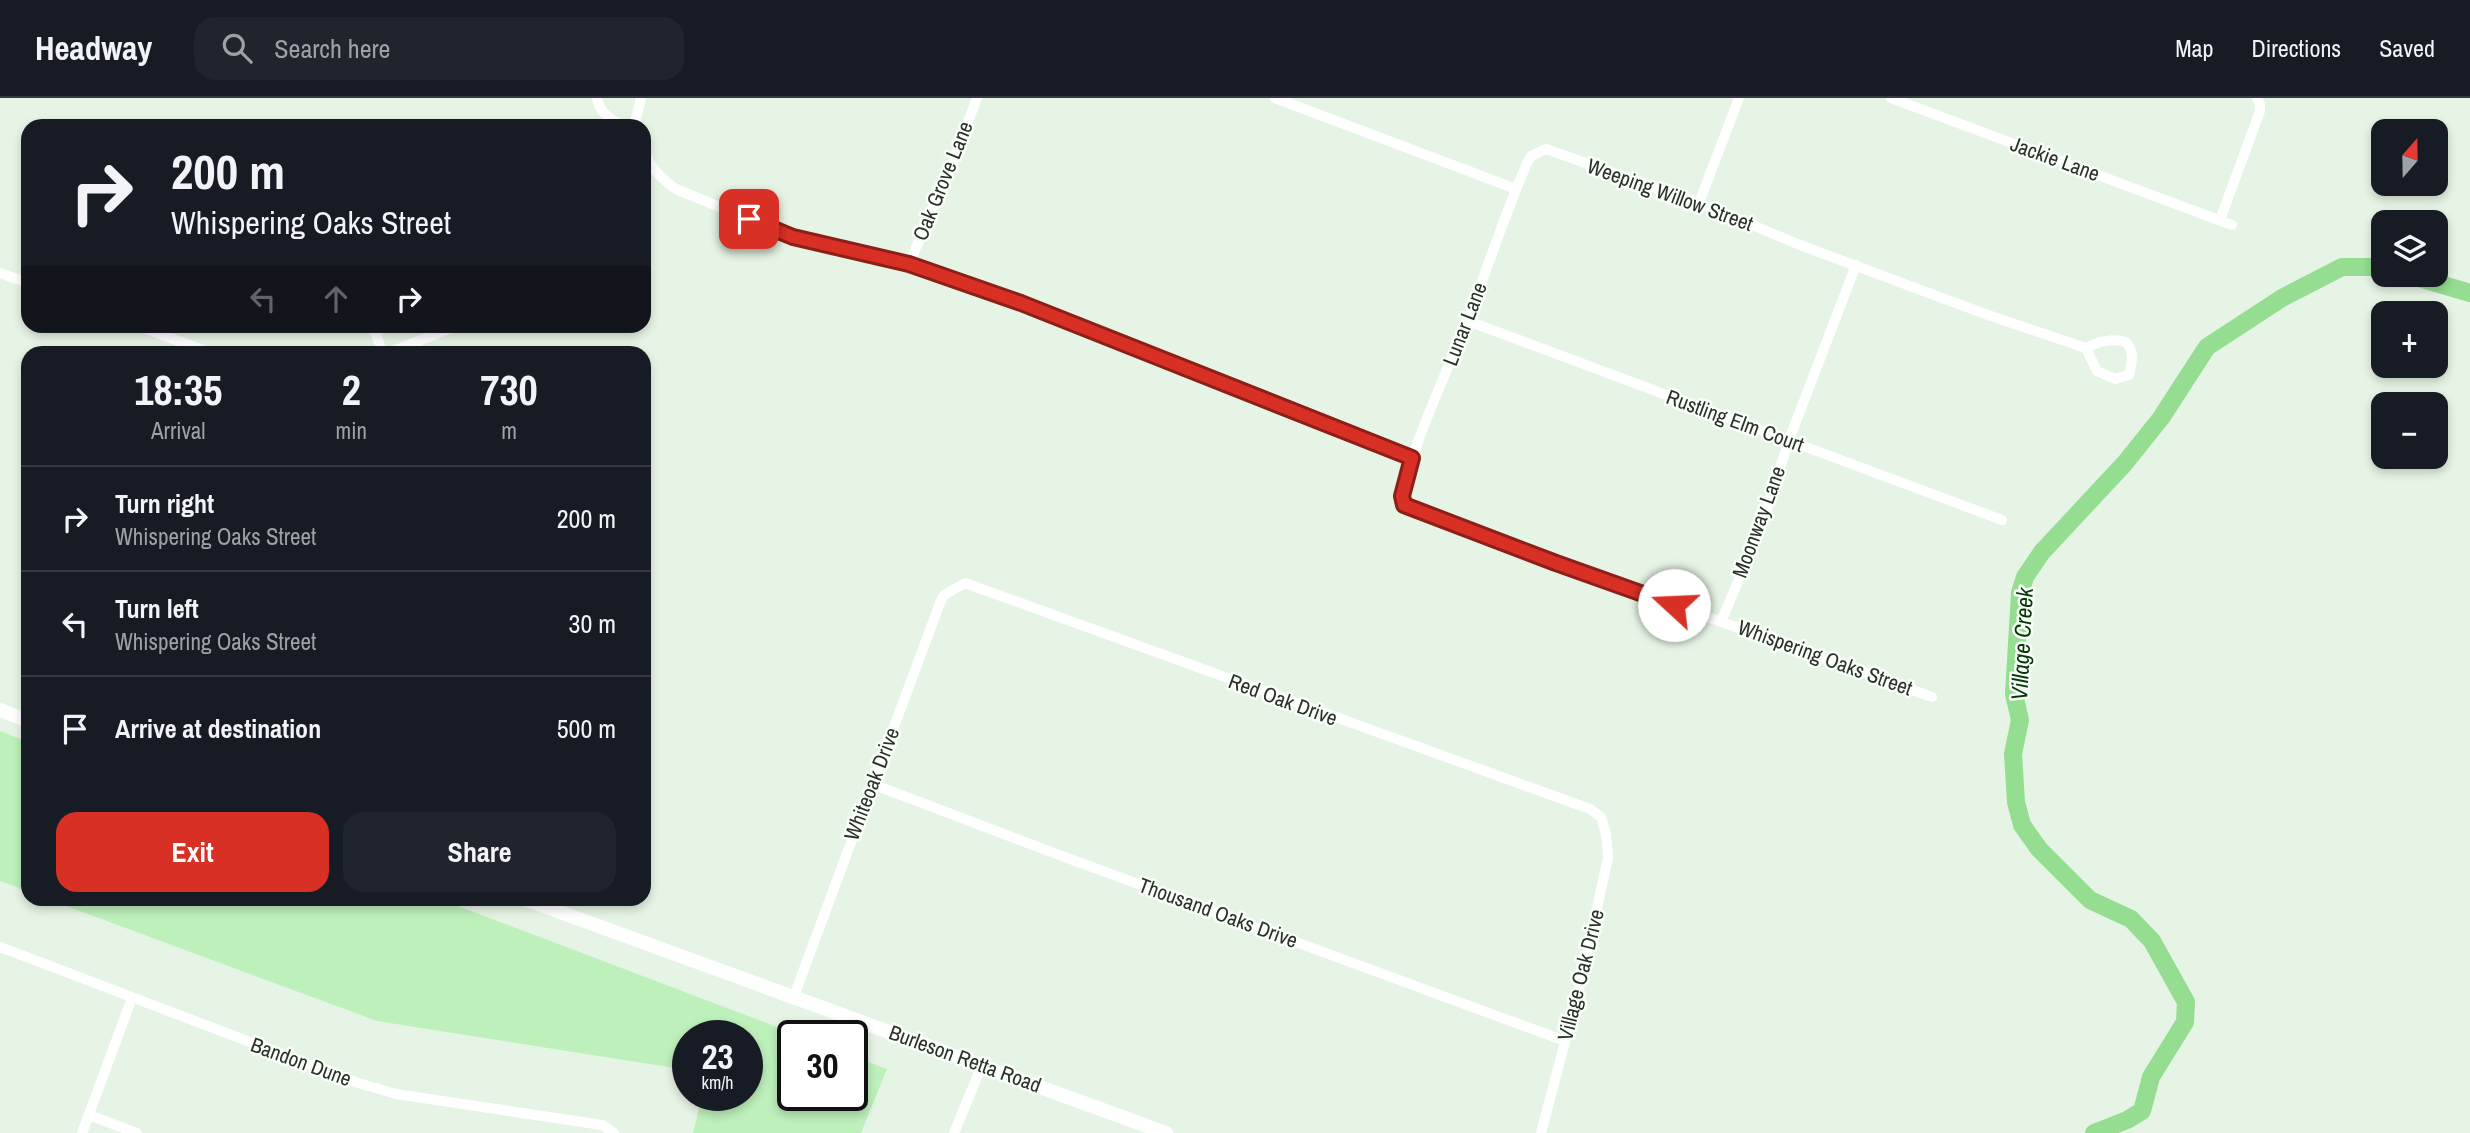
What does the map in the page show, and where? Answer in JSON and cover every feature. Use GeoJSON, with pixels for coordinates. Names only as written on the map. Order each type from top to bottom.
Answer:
{"type":"FeatureCollection","features":[{"type":"Feature","properties":{"kind":"street"},"geometry":{"type":"LineString","coordinates":[[597,98],[597,103],[611,119]]}},
{"type":"Feature","properties":{"kind":"street"},"geometry":{"type":"LineString","coordinates":[[636,119],[641,98]]}},
{"type":"Feature","properties":{"kind":"street","name":"Oak Grove Lane"},"geometry":{"type":"LineString","coordinates":[[909,264],[977,98]]}},
{"type":"Feature","properties":{"kind":"street"},"geometry":{"type":"LineString","coordinates":[[1275,98],[1516,189]]}},
{"type":"Feature","properties":{"kind":"street"},"geometry":{"type":"LineString","coordinates":[[1699,203],[1739,98]]}},
{"type":"Feature","properties":{"kind":"street","name":"Jackie Lane"},"geometry":{"type":"LineString","coordinates":[[1891,98],[2232,225]]}},
{"type":"Feature","properties":{"kind":"street"},"geometry":{"type":"LineString","coordinates":[[2220,220],[2260,111],[2257,98]]}},
{"type":"Feature","properties":{"kind":"street","name":"Weeping Willow Street"},"geometry":{"type":"LineString","coordinates":[[1516,189],[1531,156],[1546,149],[1699,203],[1800,245],[1988,315],[2086,348]]}},
{"type":"Feature","properties":{"kind":"street"},"geometry":{"type":"LineString","coordinates":[[651,166],[660,178],[682,191],[793,237],[909,264],[1054,315],[1412,458]]}},
{"type":"Feature","properties":{"kind":"street","name":"Lunar Lane"},"geometry":{"type":"LineString","coordinates":[[1412,458],[1468,321],[1516,189]]}},
{"type":"Feature","properties":{"kind":"street","name":"Moonway Lane"},"geometry":{"type":"LineString","coordinates":[[1721,621],[1764,519],[1789,440],[1856,265]]}},
{"type":"Feature","properties":{"kind":"street"},"geometry":{"type":"LineString","coordinates":[[0,273],[21,281]]}},
{"type":"Feature","properties":{"kind":"street","name":"Rustling Elm Court"},"geometry":{"type":"LineString","coordinates":[[1468,321],[2002,520]]}},
{"type":"Feature","properties":{"kind":"street"},"geometry":{"type":"LineString","coordinates":[[158,333],[192,346]]}},
{"type":"Feature","properties":{"kind":"street"},"geometry":{"type":"LineString","coordinates":[[405,346],[438,333]]}},
{"type":"Feature","properties":{"kind":"street"},"geometry":{"type":"LineString","coordinates":[[2116,339],[2126,342],[2133,360],[2129,375],[2115,379],[2097,371],[2086,348],[2116,339]]}},
{"type":"Feature","properties":{"kind":"street","name":"Whispering Oaks Street"},"geometry":{"type":"LineString","coordinates":[[1412,458],[1402,496],[1404,505],[1933,697]]}},
{"type":"Feature","properties":{"kind":"street","name":"Whiteoak Drive"},"geometry":{"type":"LineString","coordinates":[[794,996],[940,603],[944,595],[965,583]]}},
{"type":"Feature","properties":{"kind":"street","name":"Red Oak Drive"},"geometry":{"type":"LineString","coordinates":[[965,583],[1590,809],[1601,817]]}},
{"type":"Feature","properties":{"kind":"street"},"geometry":{"type":"LineString","coordinates":[[0,710],[21,718]]}},
{"type":"Feature","properties":{"kind":"street","name":"Thousand Oaks Drive"},"geometry":{"type":"LineString","coordinates":[[872,784],[1565,1041]]}},
{"type":"Feature","properties":{"kind":"street","name":"Village Oak Drive"},"geometry":{"type":"LineString","coordinates":[[1541,1133],[1580,985],[1608,858],[1601,817]]}},
{"type":"Feature","properties":{"kind":"street","name":"Burleson Retta Road"},"geometry":{"type":"LineString","coordinates":[[544,906],[1166,1133]]}},
{"type":"Feature","properties":{"kind":"street","name":"Bandon Dune"},"geometry":{"type":"LineString","coordinates":[[0,947],[358,1083],[396,1094],[602,1125],[614,1133]]}},
{"type":"Feature","properties":{"kind":"street"},"geometry":{"type":"LineString","coordinates":[[82,1133],[132,998]]}},
{"type":"Feature","properties":{"kind":"street"},"geometry":{"type":"LineString","coordinates":[[954,1133],[982,1065]]}},
{"type":"Feature","properties":{"kind":"street"},"geometry":{"type":"LineString","coordinates":[[89,1115],[137,1133]]}},
{"type":"Feature","properties":{"kind":"green space"},"geometry":{"type":"Polygon","coordinates":[[[0,731],[21,739],[21,888],[0,881],[0,731]]]}},
{"type":"Feature","properties":{"kind":"green space"},"geometry":{"type":"Polygon","coordinates":[[[66,906],[458,906],[759,1020],[672,1020],[672,1067],[377,1021],[66,906]]]}},
{"type":"Feature","properties":{"kind":"green space"},"geometry":{"type":"Polygon","coordinates":[[[763,1022],[777,1027],[777,1111],[868,1111],[868,1062],[887,1069],[861,1133],[693,1133],[698,1111],[763,1111],[763,1022]]]}},
{"type":"Feature","properties":{"kind":"waterway","name":"Village Creek"},"geometry":{"type":"LineString","coordinates":[[2094,1133],[2142,1111],[2151,1077],[2185,1022],[2186,1002],[2152,941],[2131,919],[2090,900],[2039,849],[2022,825],[2016,802],[2013,754],[2020,720],[2014,694],[2020,593],[2025,577],[2042,552],[2125,463],[2161,418],[2207,347],[2282,298],[2342,267],[2371,267]]}},
{"type":"Feature","properties":{"kind":"waterway","name":"Village Creek"},"geometry":{"type":"LineString","coordinates":[[2448,287],[2470,293]]}},
{"type":"Feature","properties":{"kind":"route"},"geometry":{"type":"LineString","coordinates":[[749,219],[793,237],[909,264],[1042,310],[1412,458],[1402,496],[1404,505],[1674,605]]}}]}
